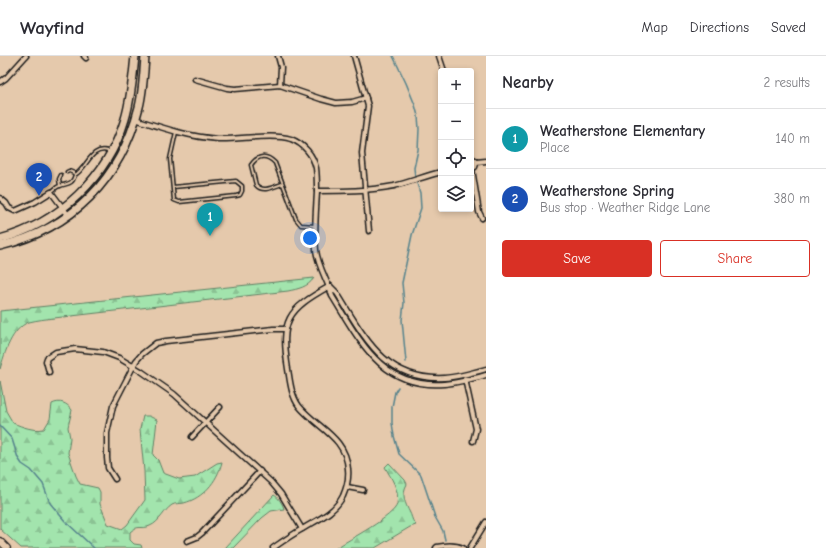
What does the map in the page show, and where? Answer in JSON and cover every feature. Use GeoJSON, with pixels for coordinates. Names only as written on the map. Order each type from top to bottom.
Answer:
{"type":"FeatureCollection","features":[{"type":"Feature","properties":{"kind":"main road"},"geometry":{"type":"LineString","coordinates":[[0,239],[36,225],[63,208],[80,194],[91,181],[111,152],[119,136],[130,101],[135,56]]}},
{"type":"Feature","properties":{"kind":"main road"},"geometry":{"type":"LineString","coordinates":[[0,246],[38,234],[69,216],[92,195],[111,172],[125,148],[139,106],[145,56]]}},
{"type":"Feature","properties":{"kind":"main road"},"geometry":{"type":"LineString","coordinates":[[126,116],[135,119]]}},
{"type":"Feature","properties":{"kind":"street"},"geometry":{"type":"LineString","coordinates":[[0,82],[6,78],[26,56]]}},
{"type":"Feature","properties":{"kind":"street"},"geometry":{"type":"LineString","coordinates":[[278,56],[281,67],[280,85]]}},
{"type":"Feature","properties":{"kind":"street"},"geometry":{"type":"LineString","coordinates":[[354,56],[366,98],[368,111],[362,147],[369,231]]}},
{"type":"Feature","properties":{"kind":"street"},"geometry":{"type":"LineString","coordinates":[[439,56],[443,68]]}},
{"type":"Feature","properties":{"kind":"street"},"geometry":{"type":"LineString","coordinates":[[195,79],[222,87],[235,89],[280,85],[336,103],[352,102],[366,98]]}},
{"type":"Feature","properties":{"kind":"street"},"geometry":{"type":"LineString","coordinates":[[135,119],[176,132],[195,136],[219,138],[279,137],[292,140],[305,148],[312,157],[316,172],[316,226],[318,257],[322,270],[330,286],[332,296],[364,347],[374,359],[399,376],[424,384],[444,384],[486,375]]}},
{"type":"Feature","properties":{"kind":"street"},"geometry":{"type":"LineString","coordinates":[[476,162],[486,162]]}},
{"type":"Feature","properties":{"kind":"street"},"geometry":{"type":"LineString","coordinates":[[474,168],[476,162]]}},
{"type":"Feature","properties":{"kind":"street"},"geometry":{"type":"LineString","coordinates":[[317,191],[365,190],[394,186],[438,173]]}},
{"type":"Feature","properties":{"kind":"street"},"geometry":{"type":"LineString","coordinates":[[473,176],[479,212],[482,218]]}},
{"type":"Feature","properties":{"kind":"street"},"geometry":{"type":"LineString","coordinates":[[0,198],[9,208],[15,211],[35,202],[51,192],[69,216]]}},
{"type":"Feature","properties":{"kind":"street"},"geometry":{"type":"LineString","coordinates":[[273,548],[333,509],[343,496],[347,487],[348,467],[342,447],[332,435],[303,410],[294,396],[285,350],[285,329],[294,312],[300,305],[330,286]]}},
{"type":"Feature","properties":{"kind":"street"},"geometry":{"type":"LineString","coordinates":[[330,286],[337,293],[367,341],[377,353],[392,365],[410,373],[426,377],[445,378],[486,369]]}},
{"type":"Feature","properties":{"kind":"street"},"geometry":{"type":"LineString","coordinates":[[115,479],[108,468],[108,423],[113,406],[133,366],[142,354],[156,343],[204,336],[285,329]]}},
{"type":"Feature","properties":{"kind":"street"},"geometry":{"type":"LineString","coordinates":[[49,372],[46,361],[47,358],[56,352],[75,349],[103,352],[119,358],[133,366],[174,394],[260,472],[276,488],[302,529]]}},
{"type":"Feature","properties":{"kind":"street"},"geometry":{"type":"LineString","coordinates":[[464,375],[476,429],[473,441]]}},
{"type":"Feature","properties":{"kind":"street"},"geometry":{"type":"LineString","coordinates":[[192,437],[220,407]]}},
{"type":"Feature","properties":{"kind":"street"},"geometry":{"type":"LineString","coordinates":[[187,541],[197,537],[260,472]]}},
{"type":"Feature","properties":{"kind":"street"},"geometry":{"type":"LineString","coordinates":[[347,487],[363,490]]}},
{"type":"Feature","properties":{"kind":"street"},"geometry":{"type":"LineString","coordinates":[[470,548],[486,522]]}},
{"type":"Feature","properties":{"kind":"street"},"geometry":{"type":"LineString","coordinates":[[0,542],[7,548]]}},
{"type":"Feature","properties":{"kind":"street"},"geometry":{"type":"LineString","coordinates":[[436,548],[453,545],[463,548]]}},
{"type":"Feature","properties":{"kind":"lane"},"geometry":{"type":"LineString","coordinates":[[173,187],[236,181],[242,186],[242,191],[240,195],[236,196],[179,202],[174,200],[170,159],[176,132]]}},
{"type":"Feature","properties":{"kind":"lane"},"geometry":{"type":"LineString","coordinates":[[66,172],[69,171],[74,174],[79,173],[98,150],[111,152]]}},
{"type":"Feature","properties":{"kind":"lane"},"geometry":{"type":"LineString","coordinates":[[282,184],[266,189],[258,188],[251,165],[255,159],[266,157],[275,163],[296,219],[304,226],[316,226]]}},
{"type":"Feature","properties":{"kind":"lane"},"geometry":{"type":"LineString","coordinates":[[51,192],[60,186],[72,182],[74,174]]}},
{"type":"Feature","properties":{"kind":"lane"},"geometry":{"type":"LineString","coordinates":[[60,186],[59,179],[61,175]]}},
{"type":"Feature","properties":{"kind":"green space"},"geometry":{"type":"Polygon","coordinates":[[[314,278],[306,286],[288,291],[29,322],[23,325],[13,336],[0,369],[0,311],[314,278]]]}},
{"type":"Feature","properties":{"kind":"green space"},"geometry":{"type":"Polygon","coordinates":[[[0,381],[6,411],[13,423],[32,429],[44,429],[50,419],[52,404],[58,402],[63,403],[72,410],[68,427],[70,438],[68,453],[80,484],[98,488],[100,492],[100,504],[108,524],[122,529],[127,525],[145,500],[140,429],[143,416],[149,416],[157,420],[153,455],[158,460],[163,473],[179,479],[195,477],[217,463],[222,462],[220,469],[213,482],[203,493],[191,501],[172,505],[153,524],[147,527],[136,528],[130,532],[130,540],[134,544],[141,545],[142,548],[21,548],[0,529],[0,381]]]}},
{"type":"Feature","properties":{"kind":"green space"},"geometry":{"type":"Polygon","coordinates":[[[389,463],[407,484],[404,492],[404,499],[416,525],[375,548],[336,548],[370,528],[394,509],[398,499],[394,484],[385,467],[389,463]]]}},
{"type":"Feature","properties":{"kind":"green space"},"geometry":{"type":"Polygon","coordinates":[[[274,495],[283,505],[284,509],[271,511],[262,518],[233,548],[225,548],[274,495]]]}},
{"type":"Feature","properties":{"kind":"waterway"},"geometry":{"type":"LineString","coordinates":[[393,56],[415,105],[419,129],[418,150],[414,168],[420,193],[421,208],[412,235],[402,283],[404,303],[402,320],[406,362]]}},
{"type":"Feature","properties":{"kind":"waterway"},"geometry":{"type":"LineString","coordinates":[[398,387],[395,392],[392,407],[392,423],[399,454],[421,475],[435,517],[443,531],[445,540]]}},
{"type":"Feature","properties":{"kind":"waterway"},"geometry":{"type":"LineString","coordinates":[[0,426],[12,439],[18,458],[22,464],[31,470],[43,484],[50,503],[65,521],[94,548]]}},
{"type":"Feature","properties":{"kind":"place","name":"Weatherstone Spring"},"geometry":{"type":"Point","coordinates":[39,196]}},
{"type":"Feature","properties":{"kind":"place","name":"Weatherstone Elementary"},"geometry":{"type":"Point","coordinates":[210,236]}}]}
